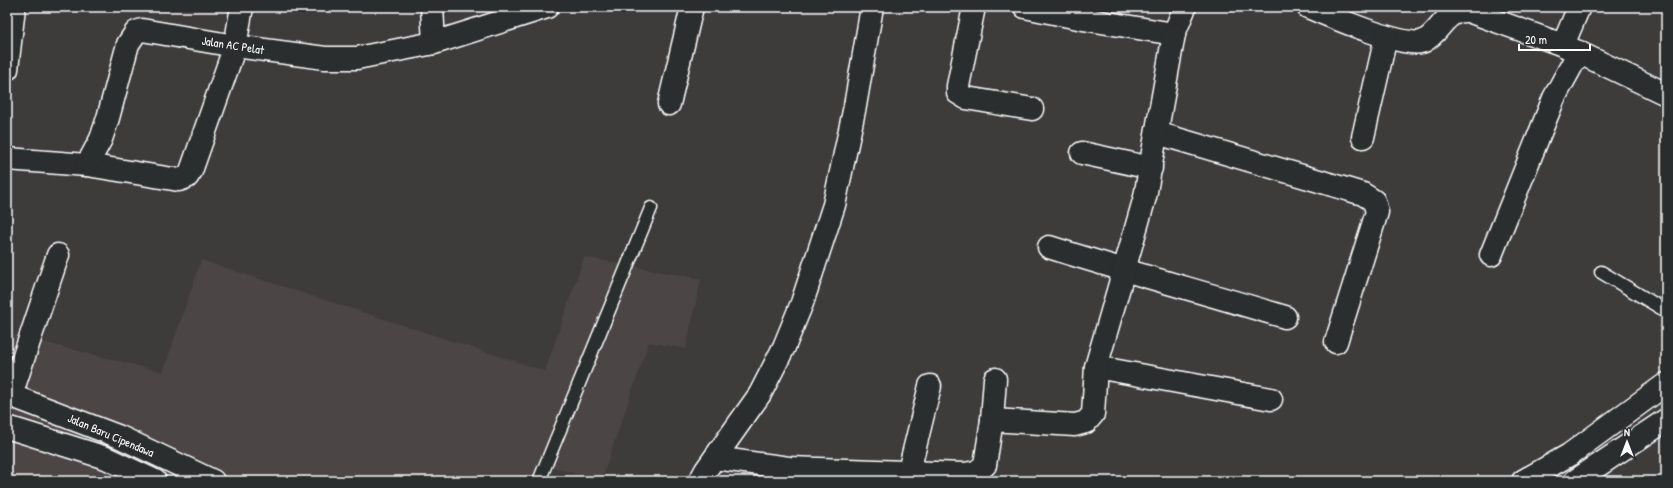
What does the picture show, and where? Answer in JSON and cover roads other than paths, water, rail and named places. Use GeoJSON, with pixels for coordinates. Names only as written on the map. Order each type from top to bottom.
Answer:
{"type":"FeatureCollection","features":[{"type":"Feature","properties":{"kind":"street"},"geometry":{"type":"LineString","coordinates":[[7,69],[14,7]]}},
{"type":"Feature","properties":{"kind":"street"},"geometry":{"type":"LineString","coordinates":[[7,159],[87,165],[179,180],[187,177],[235,46],[242,7]]}},
{"type":"Feature","properties":{"kind":"street"},"geometry":{"type":"LineString","coordinates":[[432,7],[434,43]]}},
{"type":"Feature","properties":{"kind":"street","name":"Jalan AC Pelat"},"geometry":{"type":"LineString","coordinates":[[87,165],[101,138],[108,118],[128,44],[136,32],[142,30],[235,46],[325,58],[357,58],[434,43],[547,7]]}},
{"type":"Feature","properties":{"kind":"street"},"geometry":{"type":"LineString","coordinates":[[669,104],[692,7]]}},
{"type":"Feature","properties":{"kind":"street"},"geometry":{"type":"LineString","coordinates":[[700,481],[760,394],[784,347],[802,303],[834,205],[855,106],[872,7]]}},
{"type":"Feature","properties":{"kind":"street"},"geometry":{"type":"LineString","coordinates":[[974,7],[958,86],[958,93],[966,98],[1032,109]]}},
{"type":"Feature","properties":{"kind":"street"},"geometry":{"type":"LineString","coordinates":[[1025,7],[1083,19],[1174,34]]}},
{"type":"Feature","properties":{"kind":"street"},"geometry":{"type":"LineString","coordinates":[[992,420],[1075,425],[1086,422],[1092,414],[1096,367],[1122,271],[1145,197],[1174,34],[1185,7]]}},
{"type":"Feature","properties":{"kind":"street"},"geometry":{"type":"LineString","coordinates":[[1308,7],[1386,38],[1419,43],[1424,41],[1452,14],[1459,10],[1468,11],[1571,48],[1666,94]]}},
{"type":"Feature","properties":{"kind":"street"},"geometry":{"type":"LineString","coordinates":[[1491,255],[1554,98],[1571,48],[1579,7]]}},
{"type":"Feature","properties":{"kind":"street"},"geometry":{"type":"LineString","coordinates":[[1363,137],[1386,38]]}},
{"type":"Feature","properties":{"kind":"street"},"geometry":{"type":"LineString","coordinates":[[1157,133],[1363,194],[1374,202],[1377,212],[1336,342]]}},
{"type":"Feature","properties":{"kind":"street"},"geometry":{"type":"LineString","coordinates":[[1082,153],[1151,168]]}},
{"type":"Feature","properties":{"kind":"street"},"geometry":{"type":"LineString","coordinates":[[1049,247],[1122,271],[1218,296],[1285,317]]}},
{"type":"Feature","properties":{"kind":"street"},"geometry":{"type":"LineString","coordinates":[[9,395],[58,255]]}},
{"type":"Feature","properties":{"kind":"street"},"geometry":{"type":"LineString","coordinates":[[1096,367],[1271,399]]}},
{"type":"Feature","properties":{"kind":"street"},"geometry":{"type":"LineString","coordinates":[[715,458],[790,468],[964,474],[976,472],[986,465],[992,420],[995,379]]}},
{"type":"Feature","properties":{"kind":"street"},"geometry":{"type":"LineString","coordinates":[[1523,481],[1570,455],[1666,384]]}},
{"type":"Feature","properties":{"kind":"street"},"geometry":{"type":"LineString","coordinates":[[909,471],[930,386]]}},
{"type":"Feature","properties":{"kind":"street","name":"Jalan Baru Cipendawa"},"geometry":{"type":"LineString","coordinates":[[9,395],[120,437],[213,481]]}},
{"type":"Feature","properties":{"kind":"street"},"geometry":{"type":"LineString","coordinates":[[1575,481],[1666,420]]}},
{"type":"Feature","properties":{"kind":"street","name":"Jalan Baru Cipendawa"},"geometry":{"type":"LineString","coordinates":[[7,427],[106,458],[155,481]]}},
{"type":"Feature","properties":{"kind":"lane"},"geometry":{"type":"LineString","coordinates":[[539,481],[651,208]]}},
{"type":"Feature","properties":{"kind":"lane"},"geometry":{"type":"LineString","coordinates":[[1601,272],[1666,311]]}}]}
